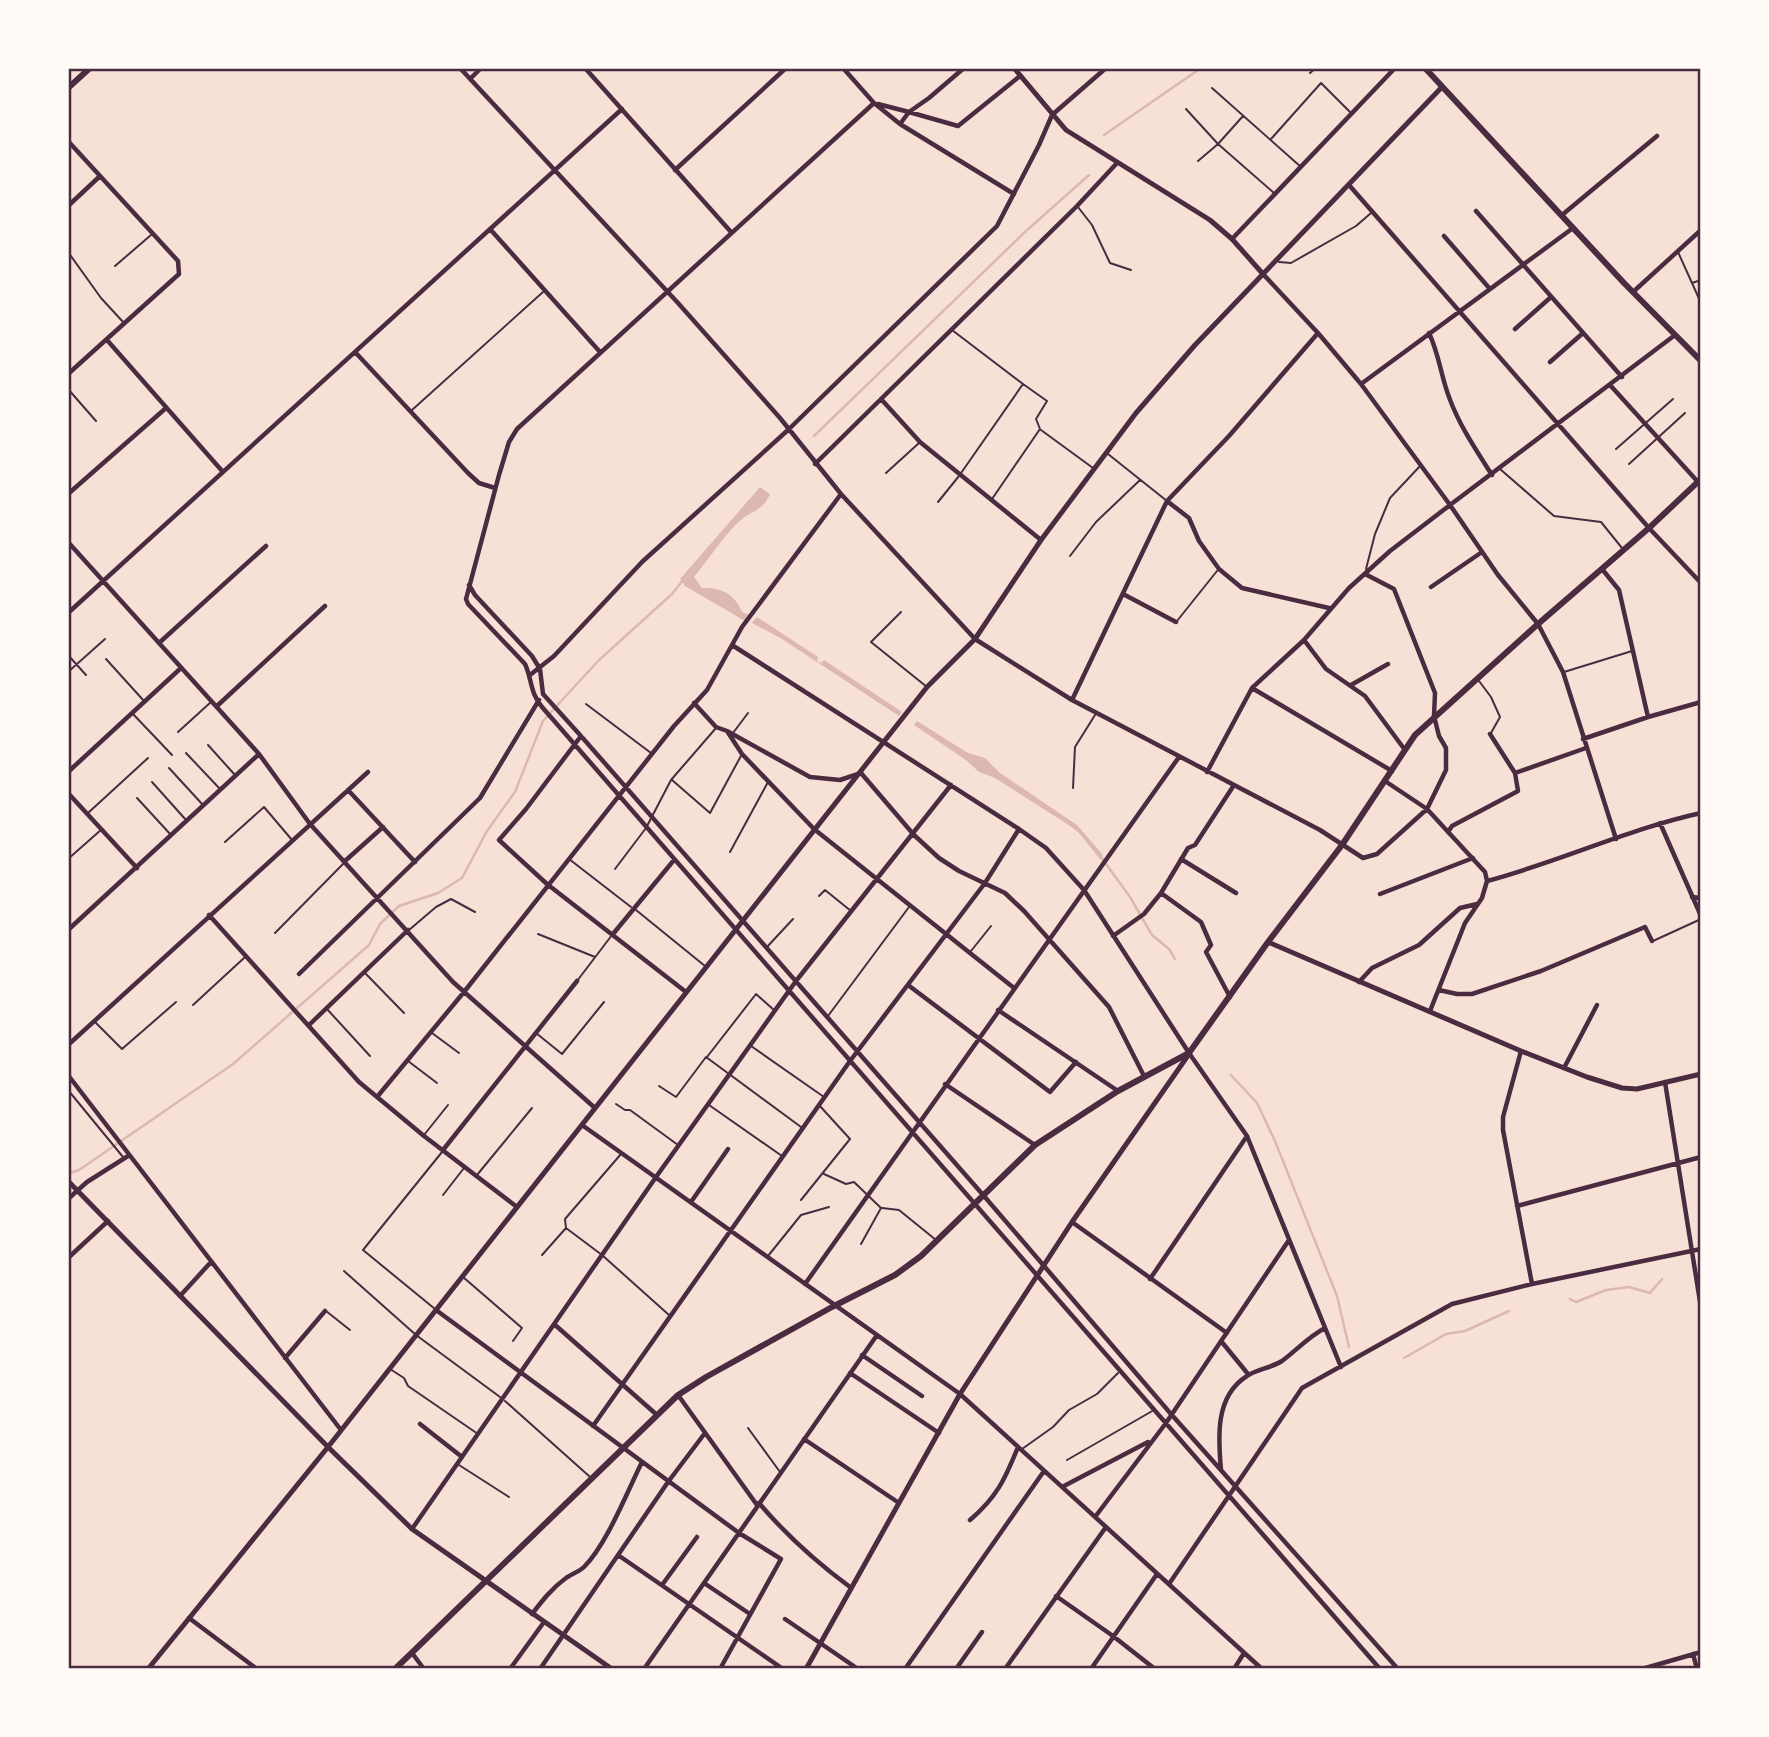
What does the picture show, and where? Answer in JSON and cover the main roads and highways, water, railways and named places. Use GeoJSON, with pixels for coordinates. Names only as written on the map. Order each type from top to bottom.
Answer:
{"type":"FeatureCollection","features":[{"type":"Feature","properties":{"kind":"main road"},"geometry":{"type":"LineString","coordinates":[[68,88],[90,68]]}},
{"type":"Feature","properties":{"kind":"main road"},"geometry":{"type":"LineString","coordinates":[[1425,68],[1633,292],[1701,361]]}},
{"type":"Feature","properties":{"kind":"main road"},"geometry":{"type":"LineString","coordinates":[[394,1669],[678,1395],[706,1377],[895,1275],[921,1256],[1035,1145],[1118,1091],[1189,1054],[1268,942],[1342,845],[1415,736],[1434,716],[1649,528],[1699,480]]}},
{"type":"Feature","properties":{"kind":"waterway"},"geometry":{"type":"LineString","coordinates":[[1104,135],[1201,68]]}},
{"type":"Feature","properties":{"kind":"waterway"},"geometry":{"type":"LineString","coordinates":[[814,436],[1026,231],[1089,175]]}},
{"type":"Feature","properties":{"kind":"waterway"},"geometry":{"type":"LineString","coordinates":[[68,1174],[79,1170],[233,1064],[369,945],[380,924],[399,906],[438,893],[462,878],[487,831],[515,792],[543,721],[598,661],[672,594],[683,580]]}},
{"type":"Feature","properties":{"kind":"waterway"},"geometry":{"type":"LineString","coordinates":[[1101,857],[1130,897],[1152,935],[1169,949],[1175,959]]}},
{"type":"Feature","properties":{"kind":"waterway"},"geometry":{"type":"LineString","coordinates":[[1231,1075],[1257,1103],[1275,1141],[1337,1296],[1349,1347]]}},
{"type":"Feature","properties":{"kind":"waterway"},"geometry":{"type":"LineString","coordinates":[[1570,1299],[1576,1302],[1606,1290],[1629,1287],[1650,1293],[1662,1279]]}},
{"type":"Feature","properties":{"kind":"waterway"},"geometry":{"type":"LineString","coordinates":[[1404,1358],[1446,1334],[1465,1331],[1509,1311]]}}]}
